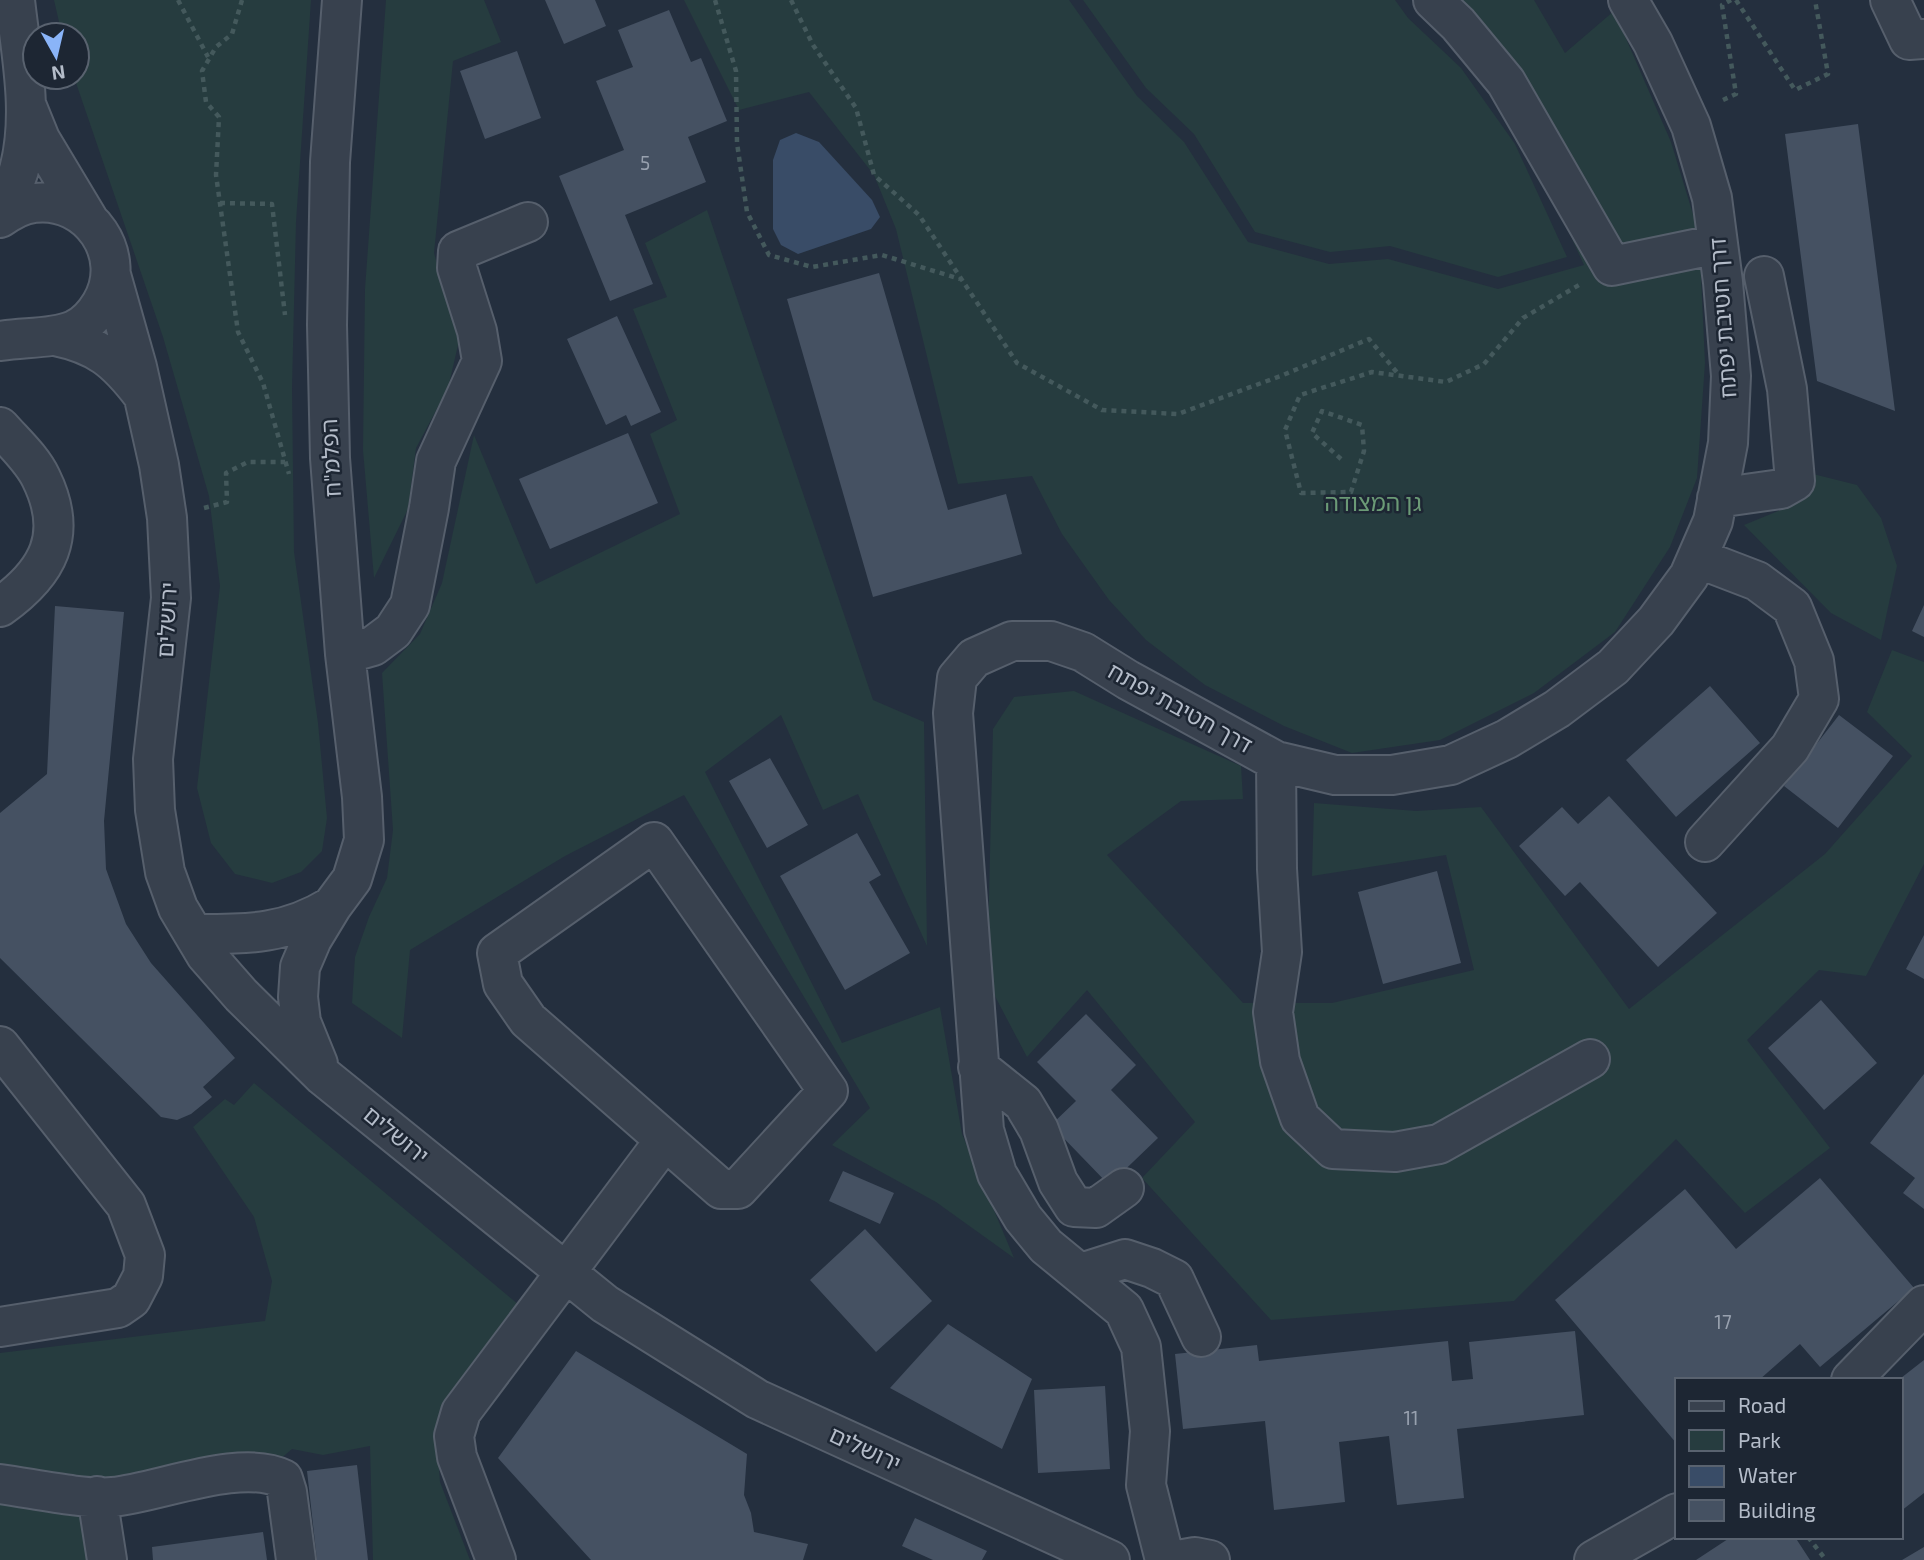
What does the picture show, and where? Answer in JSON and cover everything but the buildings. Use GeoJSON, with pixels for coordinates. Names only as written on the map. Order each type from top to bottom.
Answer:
{"type":"FeatureCollection","features":[{"type":"Feature","properties":{"kind":"street"},"geometry":{"type":"LineString","coordinates":[[0,217],[19,168],[24,141],[17,91],[15,0]]}},
{"type":"Feature","properties":{"kind":"street","name":"הפלמ\"ח"},"geometry":{"type":"LineString","coordinates":[[323,1076],[301,1022],[300,967],[312,939],[352,879],[364,840],[362,797],[345,654],[330,458],[327,325],[330,162],[342,0]]}},
{"type":"Feature","properties":{"kind":"street"},"geometry":{"type":"LineString","coordinates":[[1433,0],[1458,24],[1506,82],[1612,266],[1718,244]]}},
{"type":"Feature","properties":{"kind":"street","name":"דרך חטיבת יפתח"},"geometry":{"type":"LineString","coordinates":[[1165,1560],[1146,1485],[1150,1431],[1140,1346],[1124,1310],[1046,1246],[1023,1218],[997,1174],[984,1130],[953,713],[957,678],[974,658],[1012,641],[1052,641],[1083,652],[1128,680],[1276,761],[1335,775],[1392,775],[1451,765],[1507,739],[1557,709],[1613,667],[1656,621],[1689,576],[1713,522],[1728,443],[1731,376],[1712,198],[1691,126],[1653,43],[1628,0]]}},
{"type":"Feature","properties":{"kind":"street"},"geometry":{"type":"LineString","coordinates":[[1890,0],[1909,40],[1924,39]]}},
{"type":"Feature","properties":{"kind":"street"},"geometry":{"type":"LineString","coordinates":[[17,91],[40,139],[88,219]]}},
{"type":"Feature","properties":{"kind":"street"},"geometry":{"type":"LineString","coordinates":[[0,217],[33,203],[52,203],[72,208],[88,219]]}},
{"type":"Feature","properties":{"kind":"street","name":"ירושלים"},"geometry":{"type":"LineString","coordinates":[[88,219],[101,234],[110,254],[111,275],[144,396],[159,466],[167,518],[171,598],[153,759],[155,810],[165,872],[178,908],[206,955],[241,995],[323,1076],[605,1304],[757,1399],[1110,1560]]}},
{"type":"Feature","properties":{"kind":"street"},"geometry":{"type":"LineString","coordinates":[[345,654],[373,646],[393,631],[410,605],[436,461],[482,361],[477,331],[457,268],[458,251],[528,222]]}},
{"type":"Feature","properties":{"kind":"street"},"geometry":{"type":"LineString","coordinates":[[22,334],[77,328],[95,313],[106,295],[111,275]]}},
{"type":"Feature","properties":{"kind":"street"},"geometry":{"type":"LineString","coordinates":[[1717,498],[1781,489],[1795,481],[1787,388],[1764,276]]}},
{"type":"Feature","properties":{"kind":"street","name":"ירושלים"},"geometry":{"type":"LineString","coordinates":[[22,334],[81,342],[122,368],[144,396]]}},
{"type":"Feature","properties":{"kind":"street"},"geometry":{"type":"LineString","coordinates":[[0,427],[41,476],[53,510],[54,528],[51,549],[39,572],[22,591],[0,607]]}},
{"type":"Feature","properties":{"kind":"street"},"geometry":{"type":"LineString","coordinates":[[1697,558],[1757,580],[1792,607],[1814,661],[1819,699],[1790,748],[1705,842]]}},
{"type":"Feature","properties":{"kind":"street"},"geometry":{"type":"LineString","coordinates":[[1276,761],[1277,869],[1282,952],[1273,1012],[1280,1060],[1300,1118],[1333,1149],[1395,1152],[1439,1144],[1590,1059]]}},
{"type":"Feature","properties":{"kind":"street"},"geometry":{"type":"LineString","coordinates":[[654,842],[828,1091],[738,1189],[722,1189],[665,1140],[528,1020],[503,984],[498,953],[654,842]]}},
{"type":"Feature","properties":{"kind":"street","name":"הפלמ\"ח"},"geometry":{"type":"LineString","coordinates":[[194,934],[278,930],[311,919],[332,906]]}},
{"type":"Feature","properties":{"kind":"street"},"geometry":{"type":"LineString","coordinates":[[0,1046],[127,1205],[145,1255],[142,1276],[131,1299],[118,1308],[0,1327]]}},
{"type":"Feature","properties":{"kind":"street"},"geometry":{"type":"LineString","coordinates":[[978,1067],[1023,1103],[1039,1130],[1059,1182],[1074,1207],[1096,1208],[1124,1188]]}},
{"type":"Feature","properties":{"kind":"street"},"geometry":{"type":"LineString","coordinates":[[496,1560],[457,1457],[454,1436],[461,1412],[665,1140]]}},
{"type":"Feature","properties":{"kind":"street"},"geometry":{"type":"LineString","coordinates":[[1081,1273],[1125,1259],[1174,1279],[1201,1337]]}},
{"type":"Feature","properties":{"kind":"street"},"geometry":{"type":"LineString","coordinates":[[1854,1378],[1924,1306]]}},
{"type":"Feature","properties":{"kind":"street"},"geometry":{"type":"LineString","coordinates":[[0,1484],[111,1497],[243,1471],[271,1473],[283,1479],[287,1492],[296,1560]]}},
{"type":"Feature","properties":{"kind":"street"},"geometry":{"type":"LineString","coordinates":[[97,1496],[107,1560]]}},
{"type":"Feature","properties":{"kind":"street"},"geometry":{"type":"LineString","coordinates":[[1594,1560],[1675,1514]]}},
{"type":"Feature","properties":{"kind":"street"},"geometry":{"type":"LineString","coordinates":[[1178,1560],[1195,1557],[1210,1560]]}},
{"type":"Feature","properties":{"kind":"path"},"geometry":{"type":"LineString","coordinates":[[178,0],[209,58]]}},
{"type":"Feature","properties":{"kind":"path"},"geometry":{"type":"LineString","coordinates":[[242,0],[232,34],[216,47],[202,71],[206,102],[219,117],[216,175],[239,332],[264,383],[292,485]]}},
{"type":"Feature","properties":{"kind":"path"},"geometry":{"type":"LineString","coordinates":[[715,0],[736,71],[737,142],[747,212],[769,255],[812,267],[882,255],[962,279]]}},
{"type":"Feature","properties":{"kind":"path"},"geometry":{"type":"LineString","coordinates":[[791,0],[813,45],[856,108],[874,175],[919,215],[1017,363],[1102,410],[1178,414],[1369,339],[1400,376]]}},
{"type":"Feature","properties":{"kind":"path"},"geometry":{"type":"LineString","coordinates":[[1719,102],[1736,94],[1722,5],[1733,0],[1795,90],[1828,74],[1815,0]]}},
{"type":"Feature","properties":{"kind":"path"},"geometry":{"type":"LineString","coordinates":[[220,203],[272,204],[285,315],[327,325]]}},
{"type":"Feature","properties":{"kind":"path"},"geometry":{"type":"LineString","coordinates":[[1341,458],[1312,433],[1322,411],[1362,425],[1364,451],[1351,492],[1301,494],[1284,430],[1300,395],[1372,372],[1446,383],[1483,364],[1523,318],[1612,266]]}},
{"type":"Feature","properties":{"kind":"path"},"geometry":{"type":"LineString","coordinates":[[167,518],[227,502],[226,473],[248,462],[285,462]]}},
{"type":"Feature","properties":{"kind":"path"},"geometry":{"type":"LineString","coordinates":[[1810,1539],[1826,1560]]}},
{"type":"Feature","properties":{"kind":"green space"},"geometry":{"type":"Polygon","coordinates":[[[54,0],[311,0],[296,222],[292,388],[294,552],[318,723],[327,818],[322,851],[301,872],[272,883],[235,874],[211,843],[197,788],[220,586],[209,496],[163,337],[79,91],[91,91],[91,21],[59,21],[54,0]]]}},
{"type":"Feature","properties":{"kind":"green space"},"geometry":{"type":"Polygon","coordinates":[[[386,0],[484,0],[501,42],[453,61],[434,253],[459,341],[448,388],[416,448],[408,509],[374,578],[363,450],[365,289],[386,0]]]}},
{"type":"Feature","properties":{"kind":"green space","name":"גן המצודה"},"geometry":{"type":"Polygon","coordinates":[[[684,0],[1069,0],[1137,96],[1184,142],[1248,242],[1329,264],[1388,259],[1498,289],[1584,265],[1526,138],[1436,0],[1534,0],[1565,53],[1614,11],[1671,142],[1699,234],[1705,363],[1697,478],[1670,547],[1615,632],[1534,693],[1440,740],[1352,753],[1284,726],[1205,685],[1146,640],[1109,600],[1062,534],[1032,476],[958,484],[896,229],[874,175],[809,92],[739,110],[684,0]]]}},
{"type":"Feature","properties":{"kind":"green space"},"geometry":{"type":"Polygon","coordinates":[[[1083,0],[1395,0],[1408,18],[1461,68],[1515,144],[1567,257],[1498,277],[1390,246],[1330,252],[1255,232],[1194,134],[1146,88],[1083,0]]]}},
{"type":"Feature","properties":{"kind":"green space"},"geometry":{"type":"Polygon","coordinates":[[[707,210],[873,700],[924,722],[927,946],[858,794],[823,810],[781,715],[705,772],[842,1043],[940,1007],[962,1134],[1014,1258],[936,1202],[832,1145],[870,1108],[684,795],[565,856],[410,950],[402,1038],[352,1003],[355,957],[387,878],[393,830],[382,673],[420,634],[442,583],[474,435],[536,584],[680,514],[650,434],[677,420],[633,309],[667,297],[645,243],[707,210]]]}},
{"type":"Feature","properties":{"kind":"green space"},"geometry":{"type":"Polygon","coordinates":[[[1809,473],[1857,485],[1881,518],[1897,566],[1881,640],[1831,613],[1744,525],[1788,507],[1809,473]]]}},
{"type":"Feature","properties":{"kind":"green space"},"geometry":{"type":"Polygon","coordinates":[[[1892,650],[1924,662],[1924,864],[1866,976],[1819,970],[1747,1040],[1830,1148],[1745,1213],[1676,1139],[1514,1301],[1271,1320],[1142,1178],[1195,1122],[1087,990],[1027,1057],[987,981],[993,729],[1014,697],[1074,691],[1241,766],[1243,799],[1181,801],[1107,855],[1243,1003],[1332,1003],[1474,970],[1446,855],[1312,876],[1314,803],[1416,811],[1481,807],[1629,1009],[1825,854],[1912,756],[1867,712],[1892,650]]]}},
{"type":"Feature","properties":{"kind":"green space"},"geometry":{"type":"Polygon","coordinates":[[[254,1083],[519,1305],[437,1439],[440,1482],[470,1560],[373,1560],[370,1446],[323,1455],[292,1449],[272,1466],[92,1522],[101,1560],[0,1560],[0,1353],[265,1321],[272,1281],[254,1217],[193,1127],[225,1099],[234,1105],[254,1083]]]}},
{"type":"Feature","properties":{"kind":"water"},"geometry":{"type":"Polygon","coordinates":[[[796,133],[819,142],[872,200],[880,217],[871,229],[798,254],[781,245],[773,229],[773,160],[780,140],[796,133]]]}}]}
